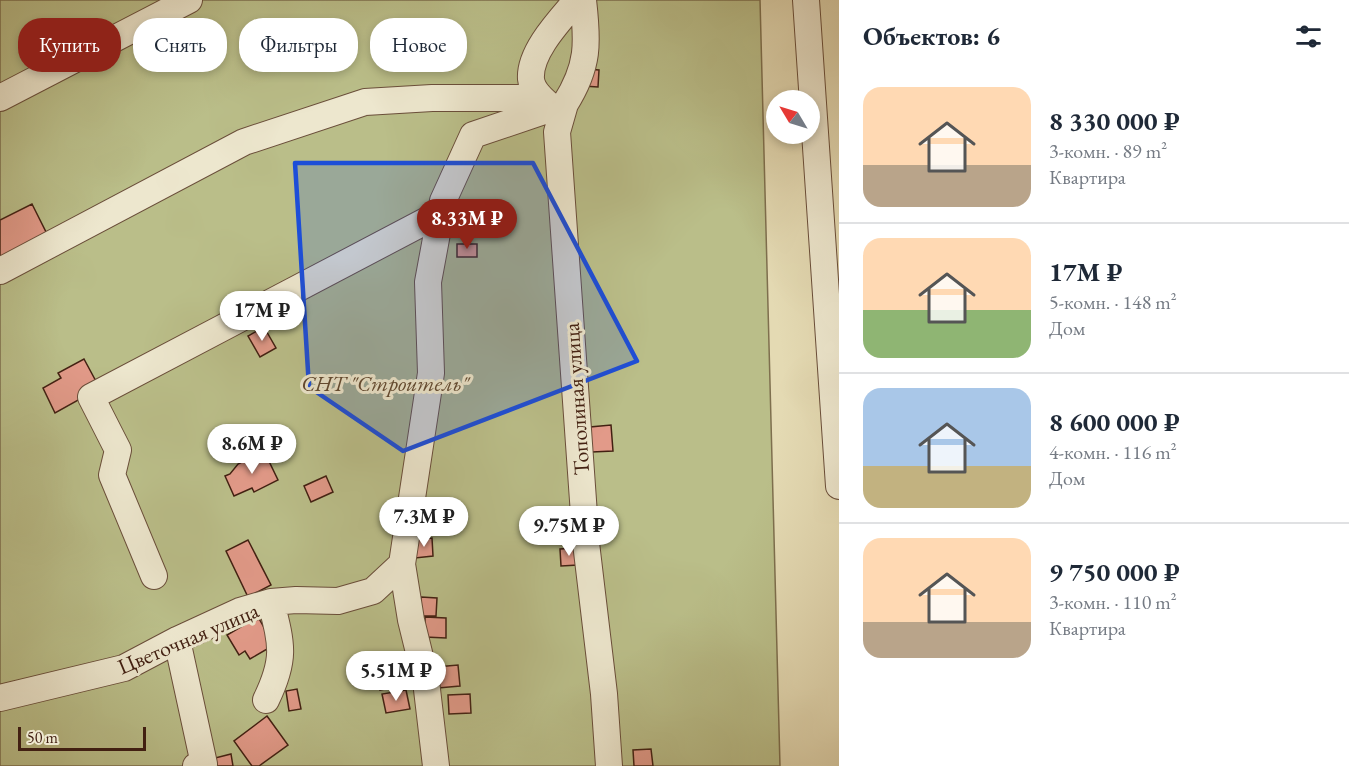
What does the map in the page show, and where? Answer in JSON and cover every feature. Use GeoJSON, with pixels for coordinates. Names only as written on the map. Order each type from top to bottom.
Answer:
{"type":"FeatureCollection","features":[{"type":"Feature","properties":{"kind":"street"},"geometry":{"type":"LineString","coordinates":[[0,98],[189,0]]}},
{"type":"Feature","properties":{"kind":"street"},"geometry":{"type":"LineString","coordinates":[[553,104],[531,81],[533,61],[546,39],[577,0]]}},
{"type":"Feature","properties":{"kind":"street","name":"Тополиная улица"},"geometry":{"type":"LineString","coordinates":[[583,0],[586,31],[585,58],[578,84],[553,104],[557,132],[586,543],[604,694],[609,766]]}},
{"type":"Feature","properties":{"kind":"street"},"geometry":{"type":"LineString","coordinates":[[806,0],[839,486]]}},
{"type":"Feature","properties":{"kind":"street"},"geometry":{"type":"LineString","coordinates":[[0,271],[244,142],[365,102],[432,98],[553,104]]}},
{"type":"Feature","properties":{"kind":"street"},"geometry":{"type":"LineString","coordinates":[[436,766],[426,681],[411,620],[402,564],[431,373],[428,282],[443,201],[473,135],[553,104]]}},
{"type":"Feature","properties":{"kind":"street"},"geometry":{"type":"LineString","coordinates":[[154,576],[112,476],[118,450],[91,397],[441,213]]}},
{"type":"Feature","properties":{"kind":"street","name":"Цветочная улица"},"geometry":{"type":"LineString","coordinates":[[0,698],[124,668],[240,611],[271,602],[296,600],[338,602],[373,591],[402,564]]}},
{"type":"Feature","properties":{"kind":"street"},"geometry":{"type":"LineString","coordinates":[[266,700],[278,675],[281,641],[271,602]]}},
{"type":"Feature","properties":{"kind":"street"},"geometry":{"type":"LineString","coordinates":[[177,640],[204,764],[196,766]]}},
{"type":"Feature","properties":{"kind":"highlighted area"},"geometry":{"type":"Polygon","coordinates":[[[295,163],[533,163],[637,361],[403,451],[309,387],[295,163]]]}},
{"type":"Feature","properties":{"kind":"green space","name":"СНТ \"Строитель\""},"geometry":{"type":"Polygon","coordinates":[[[0,0],[760,0],[780,766],[0,766],[0,0]]]}},
{"type":"Feature","properties":{"kind":"building"},"geometry":{"type":"Polygon","coordinates":[[[585,69],[599,70],[598,87],[583,86],[585,69]]]}},
{"type":"Feature","properties":{"kind":"building"},"geometry":{"type":"Polygon","coordinates":[[[32,204],[48,236],[0,260],[0,220],[32,204]]]}},
{"type":"Feature","properties":{"kind":"building"},"geometry":{"type":"Polygon","coordinates":[[[457,244],[477,244],[477,257],[457,257],[457,244]]]}},
{"type":"Feature","properties":{"kind":"building"},"geometry":{"type":"Polygon","coordinates":[[[264,327],[276,348],[260,357],[248,336],[264,327]]]}},
{"type":"Feature","properties":{"kind":"building"},"geometry":{"type":"Polygon","coordinates":[[[84,359],[98,385],[82,398],[55,413],[43,388],[61,378],[58,373],[84,359]]]}},
{"type":"Feature","properties":{"kind":"building"},"geometry":{"type":"Polygon","coordinates":[[[611,425],[613,451],[592,452],[590,427],[611,425]]]}},
{"type":"Feature","properties":{"kind":"building"},"geometry":{"type":"Polygon","coordinates":[[[264,451],[278,480],[254,492],[252,488],[234,496],[225,476],[230,474],[238,464],[264,451]]]}},
{"type":"Feature","properties":{"kind":"building"},"geometry":{"type":"Polygon","coordinates":[[[326,476],[333,492],[311,502],[304,486],[326,476]]]}},
{"type":"Feature","properties":{"kind":"building"},"geometry":{"type":"Polygon","coordinates":[[[432,538],[433,556],[415,558],[414,540],[432,538]]]}},
{"type":"Feature","properties":{"kind":"building"},"geometry":{"type":"Polygon","coordinates":[[[248,540],[271,585],[248,597],[226,551],[248,540]]]}},
{"type":"Feature","properties":{"kind":"building"},"geometry":{"type":"Polygon","coordinates":[[[577,548],[578,565],[561,566],[560,549],[577,548]]]}},
{"type":"Feature","properties":{"kind":"building"},"geometry":{"type":"Polygon","coordinates":[[[421,597],[437,598],[436,616],[420,616],[421,597]]]}},
{"type":"Feature","properties":{"kind":"building"},"geometry":{"type":"Polygon","coordinates":[[[258,617],[274,645],[250,659],[245,651],[239,655],[227,635],[258,617]]]}},
{"type":"Feature","properties":{"kind":"building"},"geometry":{"type":"Polygon","coordinates":[[[425,617],[446,618],[446,638],[425,637],[425,617]]]}},
{"type":"Feature","properties":{"kind":"building"},"geometry":{"type":"Polygon","coordinates":[[[413,664],[417,682],[380,690],[378,683],[395,680],[393,668],[413,664]]]}},
{"type":"Feature","properties":{"kind":"building"},"geometry":{"type":"Polygon","coordinates":[[[458,665],[460,686],[438,688],[436,667],[458,665]]]}},
{"type":"Feature","properties":{"kind":"building"},"geometry":{"type":"Polygon","coordinates":[[[297,689],[301,709],[289,711],[286,691],[297,689]]]}},
{"type":"Feature","properties":{"kind":"building"},"geometry":{"type":"Polygon","coordinates":[[[406,690],[410,709],[386,713],[382,694],[406,690]]]}},
{"type":"Feature","properties":{"kind":"building"},"geometry":{"type":"Polygon","coordinates":[[[470,694],[471,713],[449,714],[448,695],[470,694]]]}},
{"type":"Feature","properties":{"kind":"building"},"geometry":{"type":"Polygon","coordinates":[[[267,716],[288,745],[259,766],[252,766],[234,741],[267,716]]]}},
{"type":"Feature","properties":{"kind":"building"},"geometry":{"type":"Polygon","coordinates":[[[651,749],[653,766],[634,766],[633,750],[651,749]]]}},
{"type":"Feature","properties":{"kind":"building"},"geometry":{"type":"Polygon","coordinates":[[[231,754],[233,766],[216,766],[215,758],[231,754]]]}}]}
